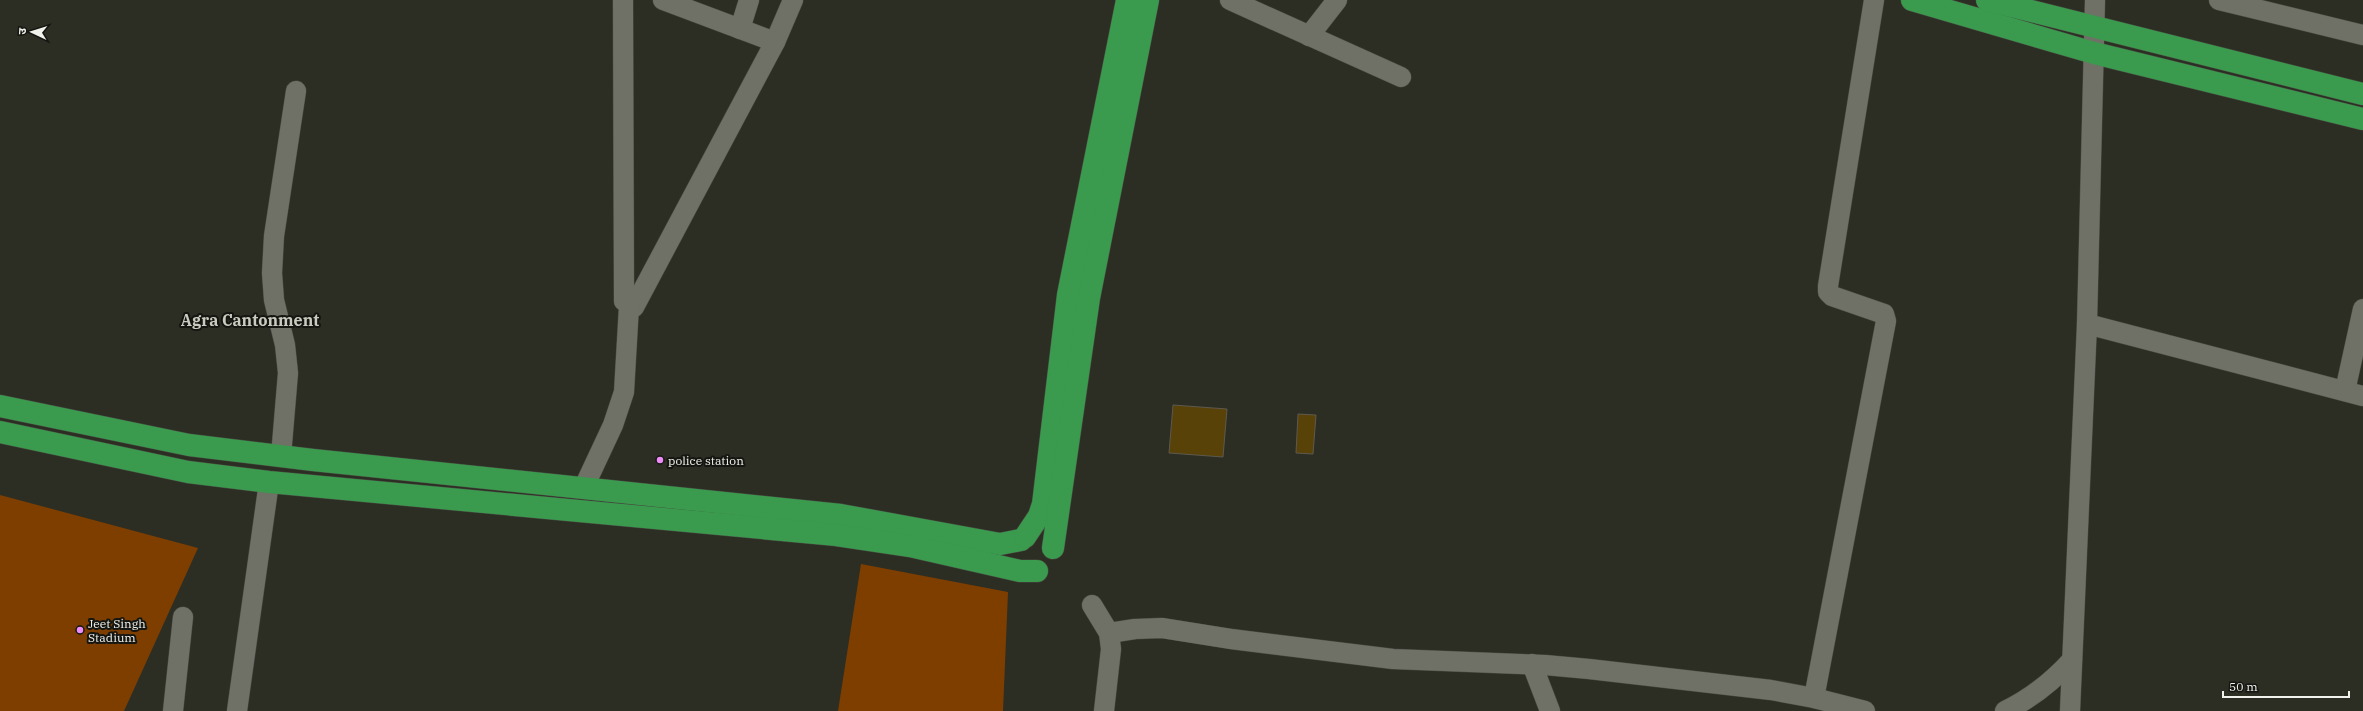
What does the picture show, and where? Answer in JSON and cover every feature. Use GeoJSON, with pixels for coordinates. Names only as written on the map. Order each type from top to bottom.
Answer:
{"type":"FeatureCollection","features":[{"type":"Feature","properties":{"kind":"highway"},"geometry":{"type":"LineString","coordinates":[[1037,572],[1025,569],[1017,559],[1017,546],[1039,516],[1045,491],[1068,295],[1127,0]]}},
{"type":"Feature","properties":{"kind":"highway"},"geometry":{"type":"LineString","coordinates":[[0,432],[188,472],[269,482],[836,535],[910,546],[1020,571],[1037,572],[1049,564],[1052,559],[1089,298],[1148,0]]}},
{"type":"Feature","properties":{"kind":"highway"},"geometry":{"type":"LineString","coordinates":[[1912,0],[2094,53],[2363,119]]}},
{"type":"Feature","properties":{"kind":"highway"},"geometry":{"type":"LineString","coordinates":[[1987,0],[2363,94]]}},
{"type":"Feature","properties":{"kind":"highway"},"geometry":{"type":"LineString","coordinates":[[0,406],[189,445],[841,515],[1000,544],[1023,539],[1036,534],[1046,538],[1053,548]]}},
{"type":"Feature","properties":{"kind":"street"},"geometry":{"type":"LineString","coordinates":[[623,0],[624,301],[629,306],[634,307],[775,42],[793,0]]}},
{"type":"Feature","properties":{"kind":"street"},"geometry":{"type":"LineString","coordinates":[[662,0],[775,42]]}},
{"type":"Feature","properties":{"kind":"street"},"geometry":{"type":"LineString","coordinates":[[740,29],[748,0]]}},
{"type":"Feature","properties":{"kind":"street"},"geometry":{"type":"LineString","coordinates":[[1230,0],[1401,77]]}},
{"type":"Feature","properties":{"kind":"street"},"geometry":{"type":"LineString","coordinates":[[1309,36],[1338,0]]}},
{"type":"Feature","properties":{"kind":"street"},"geometry":{"type":"LineString","coordinates":[[1814,698],[1886,321],[1884,314],[1832,296],[1828,292],[1874,0]]}},
{"type":"Feature","properties":{"kind":"street"},"geometry":{"type":"LineString","coordinates":[[2070,711],[2087,324],[2094,27],[2096,0]]}},
{"type":"Feature","properties":{"kind":"street"},"geometry":{"type":"LineString","coordinates":[[2219,0],[2363,35]]}},
{"type":"Feature","properties":{"kind":"street"},"geometry":{"type":"LineString","coordinates":[[281,456],[288,374],[285,345],[274,300],[272,273],[274,236],[296,91]]}},
{"type":"Feature","properties":{"kind":"street"},"geometry":{"type":"LineString","coordinates":[[584,487],[613,425],[624,392],[629,306]]}},
{"type":"Feature","properties":{"kind":"street"},"geometry":{"type":"LineString","coordinates":[[2087,324],[2354,393],[2363,309]]}},
{"type":"Feature","properties":{"kind":"street"},"geometry":{"type":"LineString","coordinates":[[237,711],[269,482]]}},
{"type":"Feature","properties":{"kind":"street"},"geometry":{"type":"LineString","coordinates":[[1092,605],[1109,633],[1111,649],[1104,711]]}},
{"type":"Feature","properties":{"kind":"street"},"geometry":{"type":"LineString","coordinates":[[173,711],[183,617]]}},
{"type":"Feature","properties":{"kind":"street"},"geometry":{"type":"LineString","coordinates":[[1109,633],[1135,629],[1162,628],[1393,659],[1532,664],[1621,672],[1771,690],[1814,698],[1865,711]]}},
{"type":"Feature","properties":{"kind":"street"},"geometry":{"type":"LineString","coordinates":[[2005,711],[2044,688],[2072,660]]}},
{"type":"Feature","properties":{"kind":"street"},"geometry":{"type":"LineString","coordinates":[[1532,664],[1550,710]]}},
{"type":"Feature","properties":{"kind":"shaded area","name":"Jeet Singh Stadium"},"geometry":{"type":"Polygon","coordinates":[[[0,495],[198,548],[124,711],[0,711],[0,495]]]}},
{"type":"Feature","properties":{"kind":"shaded area"},"geometry":{"type":"Polygon","coordinates":[[[861,564],[1008,592],[1003,711],[838,711],[861,564]]]}},
{"type":"Feature","properties":{"kind":"building"},"geometry":{"type":"Polygon","coordinates":[[[1173,405],[1227,409],[1223,457],[1169,453],[1173,405]]]}},
{"type":"Feature","properties":{"kind":"building"},"geometry":{"type":"Polygon","coordinates":[[[1298,414],[1316,415],[1313,454],[1296,453],[1298,414]]]}},
{"type":"Feature","properties":{"kind":"place","name":"police station"},"geometry":{"type":"Point","coordinates":[660,460]}},
{"type":"Feature","properties":{"kind":"place","name":"Jeet Singh Stadium"},"geometry":{"type":"Point","coordinates":[80,630]}},
{"type":"Feature","properties":{"kind":"district","name":"Agra Cantonment"},"geometry":{"type":"Point","coordinates":[250,320]}}]}
